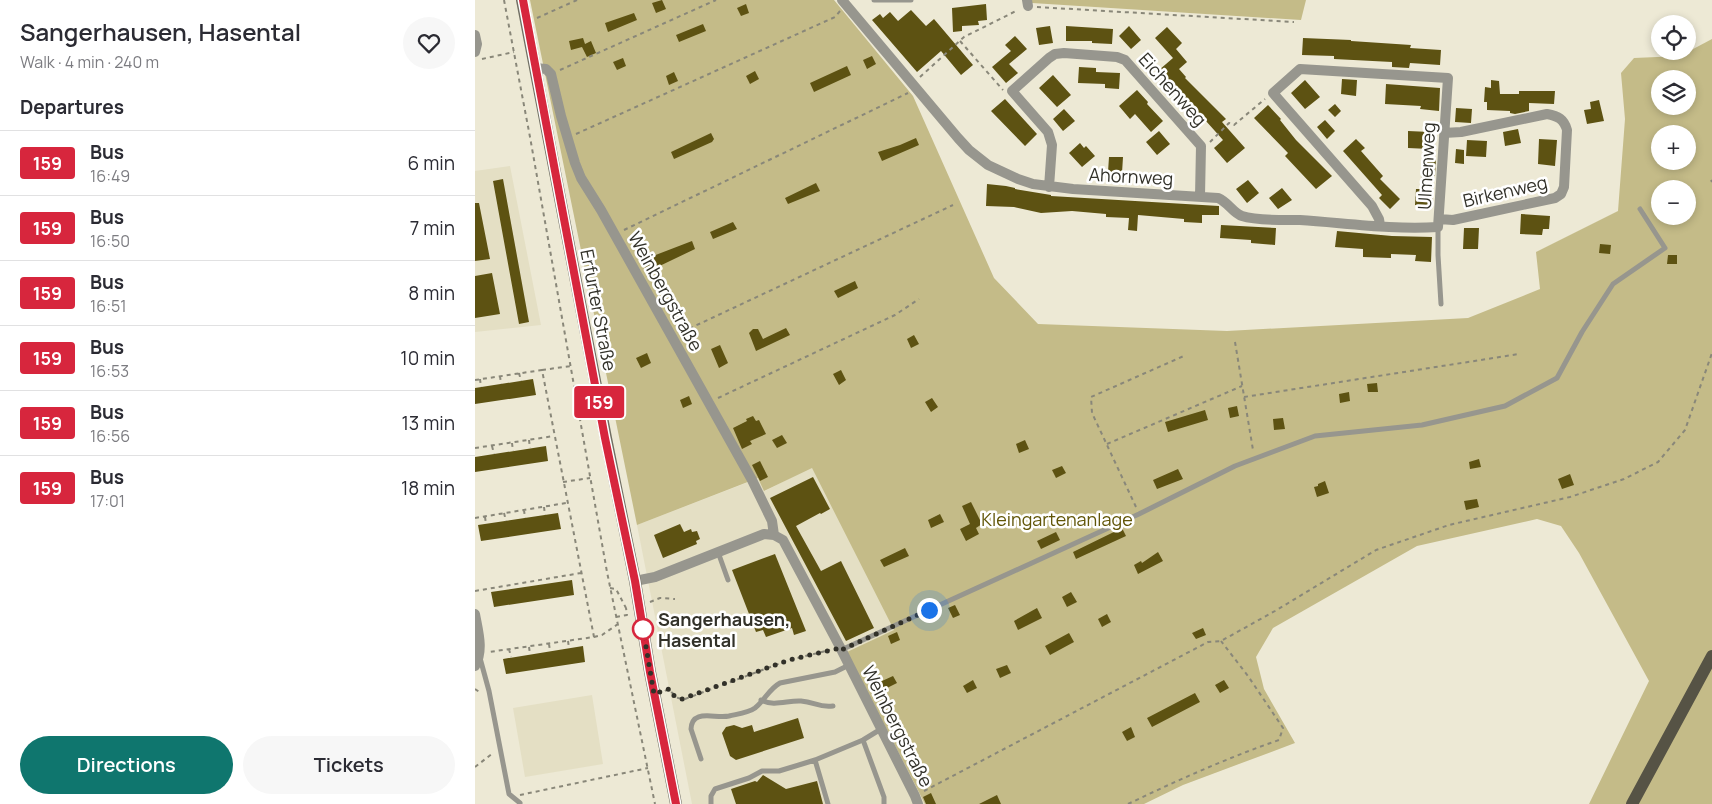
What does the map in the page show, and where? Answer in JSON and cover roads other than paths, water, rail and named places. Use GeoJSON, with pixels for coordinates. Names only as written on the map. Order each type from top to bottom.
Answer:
{"type":"FeatureCollection","features":[{"type":"Feature","properties":{"kind":"main road","name":"Erfurter Straße"},"geometry":{"type":"LineString","coordinates":[[523,0],[676,804]]}},
{"type":"Feature","properties":{"kind":"main road"},"geometry":{"type":"LineString","coordinates":[[1631,804],[1712,656]]}},
{"type":"Feature","properties":{"kind":"street","name":"Ahornweg"},"geometry":{"type":"LineString","coordinates":[[844,2],[957,138],[983,161],[1018,179],[1049,187],[1214,197],[1223,200],[1237,213],[1249,218],[1380,225]]}},
{"type":"Feature","properties":{"kind":"street"},"geometry":{"type":"LineString","coordinates":[[475,35],[477,44],[475,52]]}},
{"type":"Feature","properties":{"kind":"street","name":"Eichenweg"},"geometry":{"type":"LineString","coordinates":[[1049,187],[1051,138],[1048,132],[1012,91],[1049,58],[1055,54],[1063,53],[1121,58],[1201,146],[1200,196]]}},
{"type":"Feature","properties":{"kind":"street","name":"Weinbergstraße"},"geometry":{"type":"LineString","coordinates":[[535,68],[546,69],[551,74],[567,138],[581,178],[615,234],[709,402],[772,521],[774,535],[783,540],[786,545],[849,665],[916,800]]}},
{"type":"Feature","properties":{"kind":"street","name":"Ulmenweg"},"geometry":{"type":"LineString","coordinates":[[1300,69],[1448,78],[1444,133],[1439,223],[1380,225],[1372,206],[1273,93],[1300,69]]}},
{"type":"Feature","properties":{"kind":"street","name":"Birkenweg"},"geometry":{"type":"LineString","coordinates":[[1439,223],[1555,198],[1561,194],[1564,186],[1567,130],[1561,118],[1547,114],[1461,132],[1444,133]]}},
{"type":"Feature","properties":{"kind":"street"},"geometry":{"type":"LineString","coordinates":[[635,581],[655,577],[764,534],[774,535]]}},
{"type":"Feature","properties":{"kind":"street"},"geometry":{"type":"LineString","coordinates":[[475,614],[480,643],[479,660],[475,666]]}},
{"type":"Feature","properties":{"kind":"lane"},"geometry":{"type":"LineString","coordinates":[[874,0],[911,0]]}},
{"type":"Feature","properties":{"kind":"lane"},"geometry":{"type":"LineString","coordinates":[[840,649],[1139,514],[1235,466],[1315,436],[1422,425],[1505,406],[1557,378],[1581,332],[1613,284],[1665,248],[1640,209]]}},
{"type":"Feature","properties":{"kind":"lane"},"geometry":{"type":"LineString","coordinates":[[1439,223],[1438,264],[1441,304]]}},
{"type":"Feature","properties":{"kind":"lane"},"geometry":{"type":"LineString","coordinates":[[718,552],[728,580]]}},
{"type":"Feature","properties":{"kind":"lane"},"geometry":{"type":"LineString","coordinates":[[479,655],[489,691],[509,794],[520,803]]}},
{"type":"Feature","properties":{"kind":"lane"},"geometry":{"type":"LineString","coordinates":[[701,759],[691,729],[695,718],[700,715],[723,717],[751,710],[773,686],[828,674],[849,665]]}},
{"type":"Feature","properties":{"kind":"lane"},"geometry":{"type":"LineString","coordinates":[[761,700],[767,703],[803,701],[822,708],[833,706]]}},
{"type":"Feature","properties":{"kind":"lane"},"geometry":{"type":"LineString","coordinates":[[711,804],[711,796],[715,788],[749,778],[762,771],[779,771],[815,760],[863,740],[881,729]]}},
{"type":"Feature","properties":{"kind":"lane"},"geometry":{"type":"LineString","coordinates":[[863,740],[884,797],[884,804]]}},
{"type":"Feature","properties":{"kind":"lane"},"geometry":{"type":"LineString","coordinates":[[815,760],[829,804]]}},
{"type":"Feature","properties":{"kind":"place","name":"Sangerhausen, Hasental"},"geometry":{"type":"Point","coordinates":[643,629]}},
{"type":"Feature","properties":{"kind":"park label","name":"Kleingartenanlage"},"geometry":{"type":"Point","coordinates":[1057,519]}}]}
